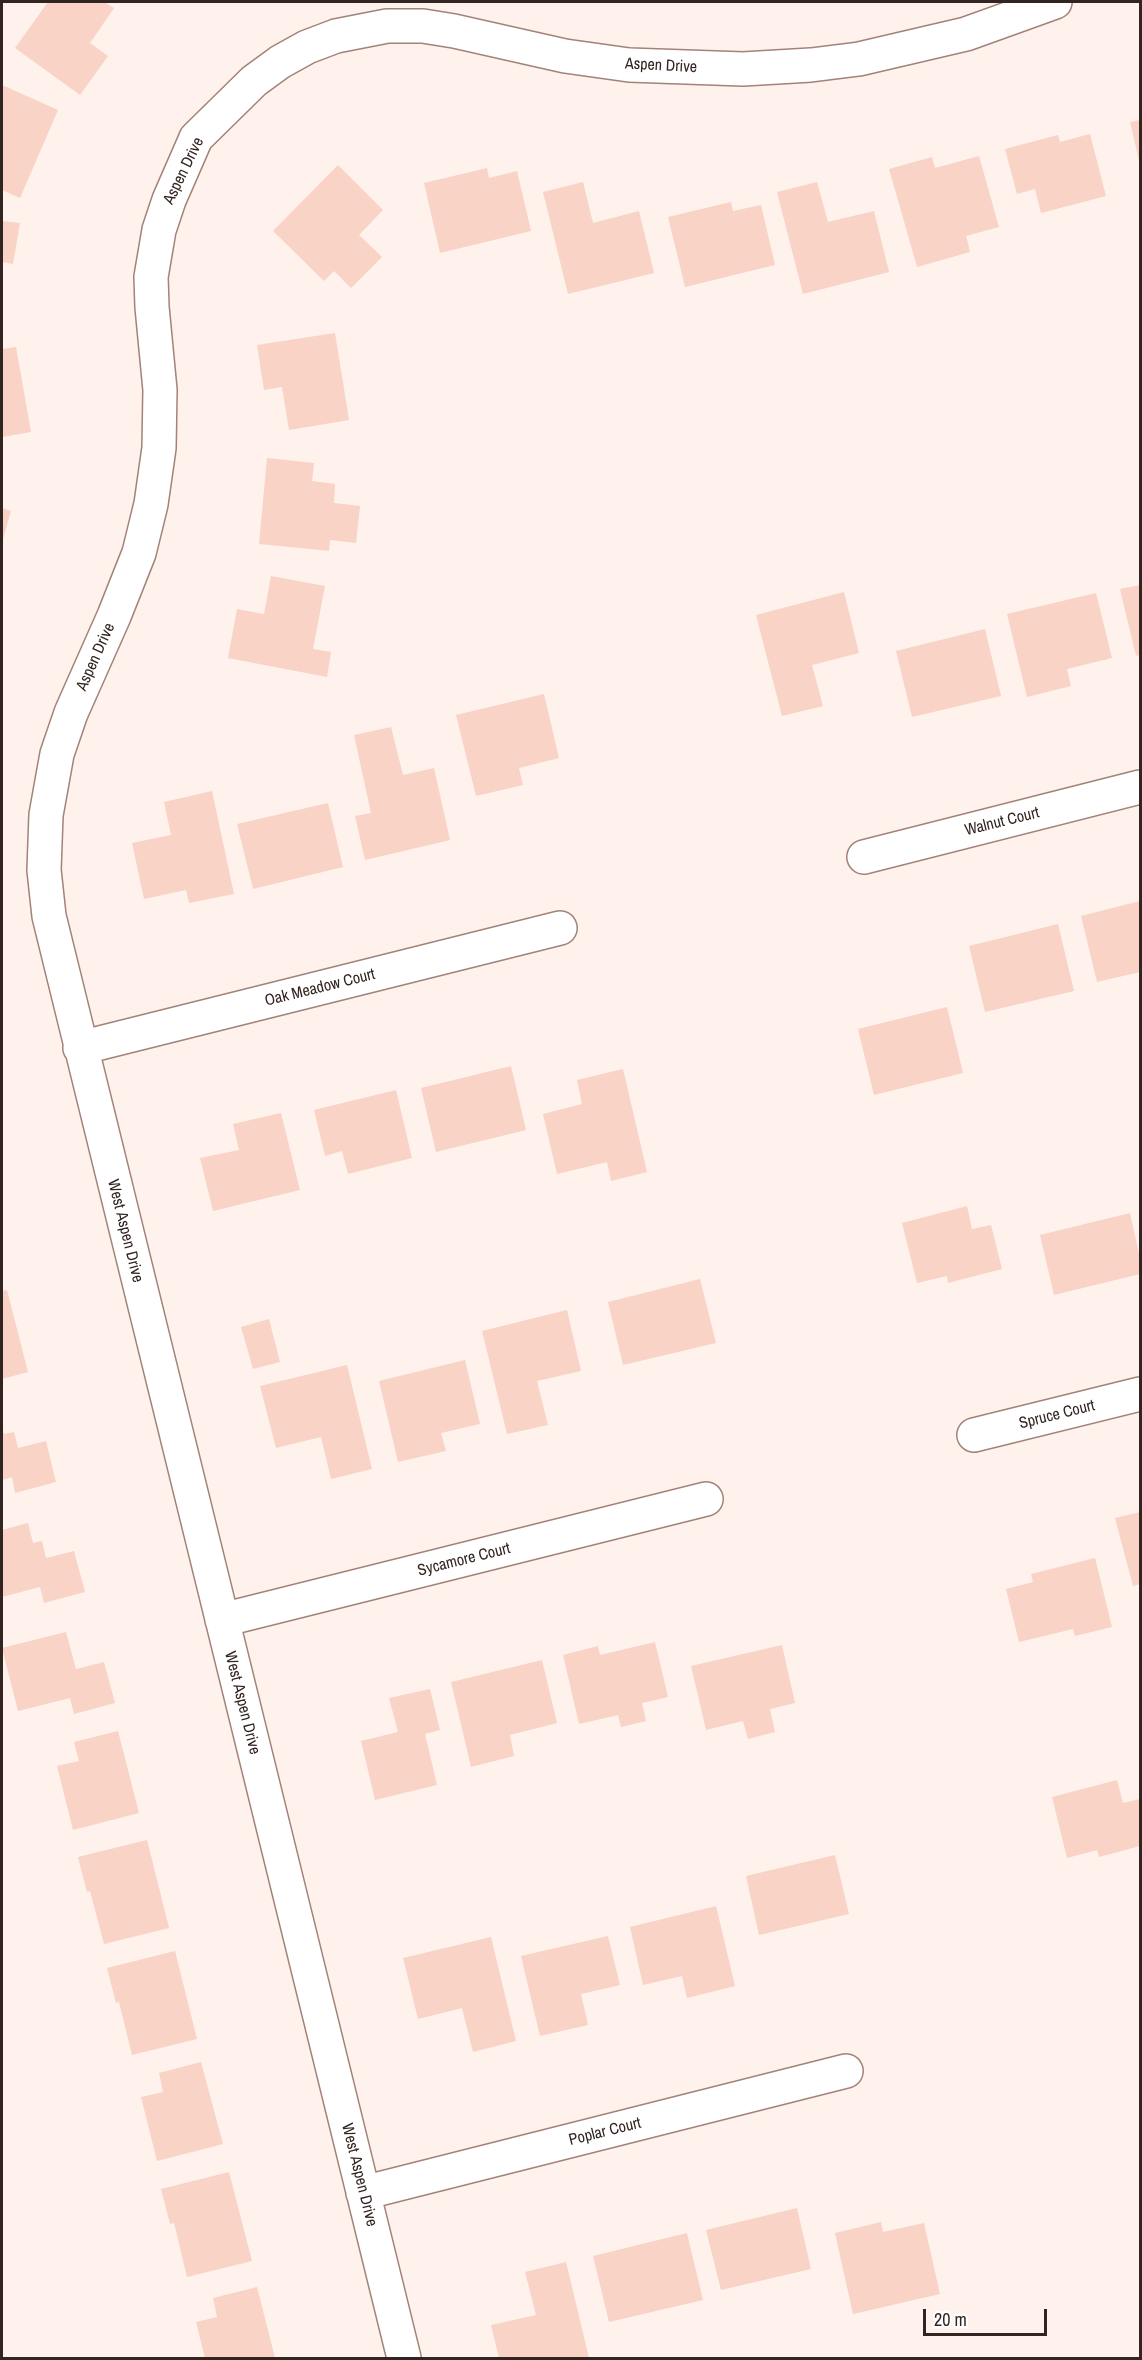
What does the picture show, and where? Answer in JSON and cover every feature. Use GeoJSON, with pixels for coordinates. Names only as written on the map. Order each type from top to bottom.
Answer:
{"type":"FeatureCollection","features":[{"type":"Feature","properties":{"kind":"street","name":"Aspen Drive"},"geometry":{"type":"LineString","coordinates":[[80,1048],[49,916],[44,870],[45,815],[61,744],[71,713],[139,553],[151,504],[159,448],[160,390],[151,278],[159,230],[168,200],[196,138],[254,81],[280,62],[307,47],[336,36],[387,26],[423,26],[565,56],[629,65],[743,69],[811,65],[859,59],[966,34],[1055,2]]}},
{"type":"Feature","properties":{"kind":"street","name":"Walnut Court"},"geometry":{"type":"LineString","coordinates":[[864,857],[1140,787]]}},
{"type":"Feature","properties":{"kind":"street","name":"Oak Meadow Court"},"geometry":{"type":"LineString","coordinates":[[80,1048],[560,928]]}},
{"type":"Feature","properties":{"kind":"street","name":"West Aspen Drive"},"geometry":{"type":"LineString","coordinates":[[80,1048],[404,2358]]}},
{"type":"Feature","properties":{"kind":"street","name":"Spruce Court"},"geometry":{"type":"LineString","coordinates":[[974,1435],[1140,1394]]}},
{"type":"Feature","properties":{"kind":"street","name":"Sycamore Court"},"geometry":{"type":"LineString","coordinates":[[222,1620],[706,1499]]}},
{"type":"Feature","properties":{"kind":"street","name":"Poplar Court"},"geometry":{"type":"LineString","coordinates":[[363,2193],[846,2071]]}},
{"type":"Feature","properties":{"kind":"building"},"geometry":{"type":"Polygon","coordinates":[[[48,2],[104,2],[114,8],[90,43],[108,56],[80,95],[15,48],[48,2]]]}},
{"type":"Feature","properties":{"kind":"building"},"geometry":{"type":"Polygon","coordinates":[[[2,85],[58,110],[20,198],[2,190],[2,85]]]}},
{"type":"Feature","properties":{"kind":"building"},"geometry":{"type":"Polygon","coordinates":[[[1140,120],[1140,165],[1130,122],[1140,120]]]}},
{"type":"Feature","properties":{"kind":"building"},"geometry":{"type":"Polygon","coordinates":[[[1090,134],[1106,196],[1041,213],[1035,189],[1017,194],[1005,149],[1058,135],[1060,142],[1090,134]]]}},
{"type":"Feature","properties":{"kind":"building"},"geometry":{"type":"Polygon","coordinates":[[[979,156],[999,227],[966,236],[970,252],[917,267],[889,169],[932,157],[935,168],[979,156]]]}},
{"type":"Feature","properties":{"kind":"building"},"geometry":{"type":"Polygon","coordinates":[[[338,165],[383,210],[359,235],[382,257],[351,288],[334,271],[324,281],[273,231],[338,165]]]}},
{"type":"Feature","properties":{"kind":"building"},"geometry":{"type":"Polygon","coordinates":[[[487,168],[489,178],[517,171],[531,231],[440,253],[424,183],[487,168]]]}},
{"type":"Feature","properties":{"kind":"building"},"geometry":{"type":"Polygon","coordinates":[[[583,182],[593,223],[639,211],[654,273],[568,294],[543,192],[583,182]]]}},
{"type":"Feature","properties":{"kind":"building"},"geometry":{"type":"Polygon","coordinates":[[[817,182],[828,222],[874,211],[889,272],[803,294],[777,192],[817,182]]]}},
{"type":"Feature","properties":{"kind":"building"},"geometry":{"type":"Polygon","coordinates":[[[731,202],[733,211],[761,205],[775,265],[685,287],[668,217],[731,202]]]}},
{"type":"Feature","properties":{"kind":"building"},"geometry":{"type":"Polygon","coordinates":[[[2,221],[20,223],[13,264],[2,262],[2,221]]]}},
{"type":"Feature","properties":{"kind":"building"},"geometry":{"type":"Polygon","coordinates":[[[335,333],[349,420],[289,430],[282,387],[264,390],[257,345],[335,333]]]}},
{"type":"Feature","properties":{"kind":"building"},"geometry":{"type":"Polygon","coordinates":[[[16,347],[31,432],[2,437],[2,349],[16,347]]]}},
{"type":"Feature","properties":{"kind":"building"},"geometry":{"type":"Polygon","coordinates":[[[267,458],[314,463],[312,481],[335,484],[334,503],[360,506],[356,543],[330,540],[329,551],[259,544],[267,458]]]}},
{"type":"Feature","properties":{"kind":"building"},"geometry":{"type":"Polygon","coordinates":[[[2,508],[11,511],[2,543],[2,508]]]}},
{"type":"Feature","properties":{"kind":"building"},"geometry":{"type":"Polygon","coordinates":[[[271,576],[325,586],[313,649],[331,652],[327,677],[228,658],[237,609],[264,614],[271,576]]]}},
{"type":"Feature","properties":{"kind":"building"},"geometry":{"type":"Polygon","coordinates":[[[1140,585],[1140,655],[1136,656],[1120,589],[1140,585]]]}},
{"type":"Feature","properties":{"kind":"building"},"geometry":{"type":"Polygon","coordinates":[[[844,592],[859,653],[812,665],[823,706],[782,716],[756,615],[844,592]]]}},
{"type":"Feature","properties":{"kind":"building"},"geometry":{"type":"Polygon","coordinates":[[[1096,593],[1112,658],[1067,669],[1071,686],[1027,697],[1007,614],[1096,593]]]}},
{"type":"Feature","properties":{"kind":"building"},"geometry":{"type":"Polygon","coordinates":[[[985,629],[1001,696],[912,717],[896,651],[985,629]]]}},
{"type":"Feature","properties":{"kind":"building"},"geometry":{"type":"Polygon","coordinates":[[[544,694],[559,758],[519,768],[523,785],[476,796],[456,715],[544,694]]]}},
{"type":"Feature","properties":{"kind":"building"},"geometry":{"type":"Polygon","coordinates":[[[391,727],[403,775],[434,768],[450,840],[365,860],[355,816],[371,813],[354,735],[391,727]]]}},
{"type":"Feature","properties":{"kind":"building"},"geometry":{"type":"Polygon","coordinates":[[[212,791],[234,894],[189,903],[186,890],[144,899],[132,843],[171,835],[164,802],[212,791]]]}},
{"type":"Feature","properties":{"kind":"building"},"geometry":{"type":"Polygon","coordinates":[[[328,803],[343,867],[253,889],[237,824],[328,803]]]}},
{"type":"Feature","properties":{"kind":"building"},"geometry":{"type":"Polygon","coordinates":[[[1140,901],[1140,972],[1097,982],[1081,916],[1140,901]]]}},
{"type":"Feature","properties":{"kind":"building"},"geometry":{"type":"Polygon","coordinates":[[[1058,924],[1074,991],[985,1012],[969,946],[1058,924]]]}},
{"type":"Feature","properties":{"kind":"building"},"geometry":{"type":"Polygon","coordinates":[[[947,1007],[963,1073],[874,1095],[858,1029],[947,1007]]]}},
{"type":"Feature","properties":{"kind":"building"},"geometry":{"type":"Polygon","coordinates":[[[511,1066],[526,1130],[436,1152],[421,1088],[511,1066]]]}},
{"type":"Feature","properties":{"kind":"building"},"geometry":{"type":"Polygon","coordinates":[[[623,1069],[647,1172],[611,1181],[607,1162],[557,1174],[543,1114],[582,1104],[577,1080],[623,1069]]]}},
{"type":"Feature","properties":{"kind":"building"},"geometry":{"type":"Polygon","coordinates":[[[396,1090],[412,1158],[348,1174],[342,1151],[325,1156],[314,1110],[396,1090]]]}},
{"type":"Feature","properties":{"kind":"building"},"geometry":{"type":"Polygon","coordinates":[[[281,1113],[300,1190],[213,1211],[200,1158],[239,1150],[233,1124],[281,1113]]]}},
{"type":"Feature","properties":{"kind":"building"},"geometry":{"type":"Polygon","coordinates":[[[967,1206],[972,1229],[991,1225],[1002,1269],[948,1283],[947,1276],[917,1283],[902,1223],[967,1206]]]}},
{"type":"Feature","properties":{"kind":"building"},"geometry":{"type":"Polygon","coordinates":[[[1130,1213],[1140,1258],[1140,1274],[1054,1295],[1040,1235],[1130,1213]]]}},
{"type":"Feature","properties":{"kind":"building"},"geometry":{"type":"Polygon","coordinates":[[[700,1279],[716,1343],[623,1365],[608,1302],[700,1279]]]}},
{"type":"Feature","properties":{"kind":"building"},"geometry":{"type":"Polygon","coordinates":[[[7,1290],[28,1372],[2,1379],[2,1291],[7,1290]]]}},
{"type":"Feature","properties":{"kind":"building"},"geometry":{"type":"Polygon","coordinates":[[[567,1310],[581,1371],[537,1381],[548,1425],[507,1434],[482,1331],[567,1310]]]}},
{"type":"Feature","properties":{"kind":"building"},"geometry":{"type":"Polygon","coordinates":[[[269,1319],[280,1362],[253,1369],[241,1327],[269,1319]]]}},
{"type":"Feature","properties":{"kind":"building"},"geometry":{"type":"Polygon","coordinates":[[[465,1360],[480,1424],[441,1433],[446,1451],[398,1462],[379,1381],[465,1360]]]}},
{"type":"Feature","properties":{"kind":"building"},"geometry":{"type":"Polygon","coordinates":[[[347,1365],[372,1469],[331,1479],[321,1437],[276,1448],[260,1386],[347,1365]]]}},
{"type":"Feature","properties":{"kind":"building"},"geometry":{"type":"Polygon","coordinates":[[[2,1426],[4,1434],[14,1432],[18,1448],[46,1441],[56,1482],[15,1493],[12,1477],[2,1480],[2,1426]]]}},
{"type":"Feature","properties":{"kind":"building"},"geometry":{"type":"Polygon","coordinates":[[[1140,1512],[1140,1584],[1133,1586],[1115,1518],[1140,1512]]]}},
{"type":"Feature","properties":{"kind":"building"},"geometry":{"type":"Polygon","coordinates":[[[28,1523],[33,1543],[42,1541],[46,1558],[74,1551],[85,1592],[44,1603],[40,1587],[2,1597],[2,1530],[28,1523]]]}},
{"type":"Feature","properties":{"kind":"building"},"geometry":{"type":"Polygon","coordinates":[[[1095,1558],[1112,1627],[1075,1636],[1073,1629],[1019,1642],[1006,1589],[1033,1582],[1031,1574],[1095,1558]]]}},
{"type":"Feature","properties":{"kind":"building"},"geometry":{"type":"Polygon","coordinates":[[[66,1632],[76,1669],[104,1662],[115,1703],[74,1714],[70,1698],[18,1711],[2,1648],[66,1632]]]}},
{"type":"Feature","properties":{"kind":"building"},"geometry":{"type":"Polygon","coordinates":[[[655,1642],[668,1697],[642,1703],[646,1721],[621,1727],[618,1715],[579,1724],[563,1655],[598,1646],[600,1655],[655,1642]]]}},
{"type":"Feature","properties":{"kind":"building"},"geometry":{"type":"Polygon","coordinates":[[[782,1645],[795,1703],[770,1709],[775,1732],[748,1739],[743,1721],[706,1730],[691,1666],[782,1645]]]}},
{"type":"Feature","properties":{"kind":"building"},"geometry":{"type":"Polygon","coordinates":[[[542,1660],[557,1723],[510,1735],[514,1756],[471,1767],[451,1682],[542,1660]]]}},
{"type":"Feature","properties":{"kind":"building"},"geometry":{"type":"Polygon","coordinates":[[[430,1689],[440,1730],[425,1734],[437,1785],[375,1800],[361,1741],[398,1732],[389,1698],[430,1689]]]}},
{"type":"Feature","properties":{"kind":"building"},"geometry":{"type":"Polygon","coordinates":[[[118,1731],[139,1813],[73,1830],[57,1766],[79,1761],[74,1742],[118,1731]]]}},
{"type":"Feature","properties":{"kind":"building"},"geometry":{"type":"Polygon","coordinates":[[[1117,1780],[1123,1803],[1140,1799],[1140,1846],[1099,1857],[1097,1850],[1067,1858],[1052,1797],[1117,1780]]]}},
{"type":"Feature","properties":{"kind":"building"},"geometry":{"type":"Polygon","coordinates":[[[147,1840],[169,1928],[104,1944],[78,1857],[147,1840]]]}},
{"type":"Feature","properties":{"kind":"building"},"geometry":{"type":"Polygon","coordinates":[[[835,1855],[849,1914],[759,1935],[746,1876],[835,1855]]]}},
{"type":"Feature","properties":{"kind":"building"},"geometry":{"type":"Polygon","coordinates":[[[716,1906],[735,1986],[687,1998],[682,1976],[643,1985],[630,1927],[716,1906]]]}},
{"type":"Feature","properties":{"kind":"building"},"geometry":{"type":"Polygon","coordinates":[[[608,1936],[620,1985],[581,1994],[588,2025],[540,2036],[521,1956],[608,1936]]]}},
{"type":"Feature","properties":{"kind":"building"},"geometry":{"type":"Polygon","coordinates":[[[491,1937],[516,2041],[473,2052],[462,2008],[418,2019],[403,1958],[491,1937]]]}},
{"type":"Feature","properties":{"kind":"building"},"geometry":{"type":"Polygon","coordinates":[[[175,1951],[197,2039],[132,2055],[119,2002],[116,2003],[107,1968],[175,1951]]]}},
{"type":"Feature","properties":{"kind":"building"},"geometry":{"type":"Polygon","coordinates":[[[201,2062],[223,2144],[157,2161],[141,2097],[163,2092],[159,2073],[201,2062]]]}},
{"type":"Feature","properties":{"kind":"building"},"geometry":{"type":"Polygon","coordinates":[[[229,2172],[252,2261],[187,2277],[174,2223],[170,2224],[161,2189],[229,2172]]]}},
{"type":"Feature","properties":{"kind":"building"},"geometry":{"type":"Polygon","coordinates":[[[797,2208],[811,2269],[721,2290],[706,2230],[797,2208]]]}},
{"type":"Feature","properties":{"kind":"building"},"geometry":{"type":"Polygon","coordinates":[[[881,2222],[883,2232],[924,2223],[940,2294],[853,2314],[835,2233],[881,2222]]]}},
{"type":"Feature","properties":{"kind":"building"},"geometry":{"type":"Polygon","coordinates":[[[687,2233],[703,2300],[609,2322],[593,2256],[687,2233]]]}},
{"type":"Feature","properties":{"kind":"building"},"geometry":{"type":"Polygon","coordinates":[[[566,2262],[589,2358],[499,2358],[491,2325],[536,2315],[525,2272],[566,2262]]]}},
{"type":"Feature","properties":{"kind":"building"},"geometry":{"type":"Polygon","coordinates":[[[257,2287],[275,2358],[205,2358],[196,2322],[217,2317],[213,2298],[257,2287]]]}}]}
